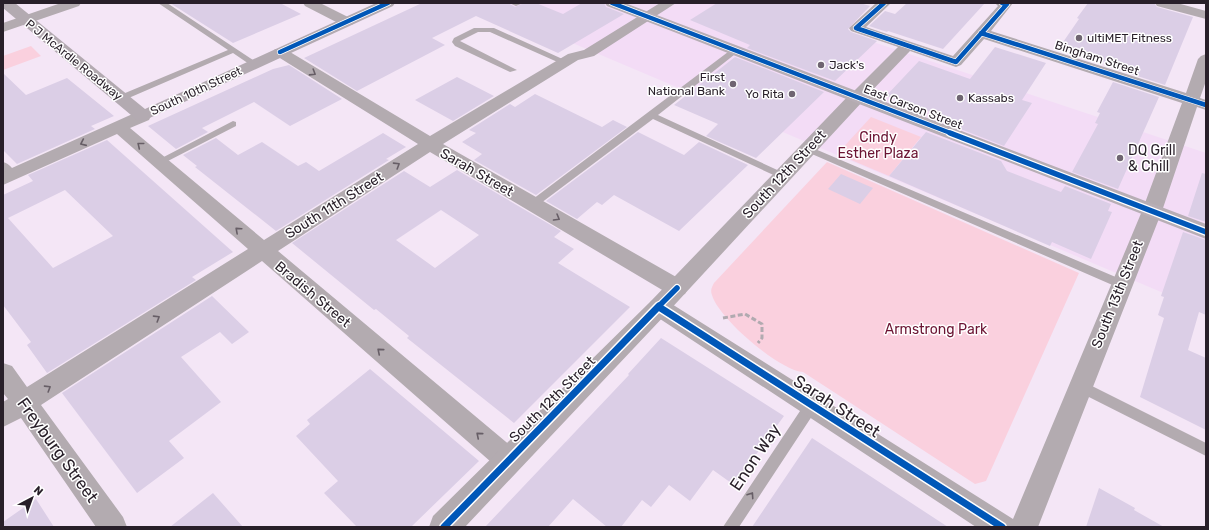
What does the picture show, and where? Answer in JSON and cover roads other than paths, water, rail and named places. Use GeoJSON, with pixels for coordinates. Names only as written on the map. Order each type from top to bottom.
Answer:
{"type":"FeatureCollection","features":[{"type":"Feature","properties":{"kind":"main road","name":"P J McArdle Roadway"},"geometry":{"type":"LineString","coordinates":[[6,3],[143,116]]}},
{"type":"Feature","properties":{"kind":"main road","name":"South 10th Street"},"geometry":{"type":"LineString","coordinates":[[143,116],[388,3]]}},
{"type":"Feature","properties":{"kind":"main road","name":"East Carson Street"},"geometry":{"type":"LineString","coordinates":[[612,3],[1206,232]]}},
{"type":"Feature","properties":{"kind":"street"},"geometry":{"type":"LineString","coordinates":[[3,28],[74,3]]}},
{"type":"Feature","properties":{"kind":"street"},"geometry":{"type":"LineString","coordinates":[[310,3],[347,22]]}},
{"type":"Feature","properties":{"kind":"street","name":"South 11th Street"},"geometry":{"type":"LineString","coordinates":[[13,410],[430,144],[573,57],[588,53],[669,3]]}},
{"type":"Feature","properties":{"kind":"street"},"geometry":{"type":"LineString","coordinates":[[883,3],[856,28],[956,62],[1007,4],[1002,3]]}},
{"type":"Feature","properties":{"kind":"street"},"geometry":{"type":"LineString","coordinates":[[1162,3],[1206,15]]}},
{"type":"Feature","properties":{"kind":"street","name":"Bingham Street"},"geometry":{"type":"LineString","coordinates":[[981,33],[1199,103]]}},
{"type":"Feature","properties":{"kind":"street","name":"South 12th Street"},"geometry":{"type":"LineString","coordinates":[[444,527],[659,307],[907,46]]}},
{"type":"Feature","properties":{"kind":"street","name":"Sarah Street"},"geometry":{"type":"LineString","coordinates":[[280,52],[430,144],[677,288]]}},
{"type":"Feature","properties":{"kind":"street","name":"South 13th Street"},"geometry":{"type":"LineString","coordinates":[[1024,527],[1121,284],[1199,103],[1206,59]]}},
{"type":"Feature","properties":{"kind":"street","name":"South 10th Street"},"geometry":{"type":"LineString","coordinates":[[6,173],[143,116]]}},
{"type":"Feature","properties":{"kind":"street","name":"Bradish Street"},"geometry":{"type":"LineString","coordinates":[[119,127],[161,161],[262,251],[508,460]]}},
{"type":"Feature","properties":{"kind":"street","name":"Sarah Street"},"geometry":{"type":"LineString","coordinates":[[659,307],[811,406],[1002,527]]}},
{"type":"Feature","properties":{"kind":"street","name":"Freyburg Street"},"geometry":{"type":"LineString","coordinates":[[3,373],[13,410],[113,527]]}},
{"type":"Feature","properties":{"kind":"lane"},"geometry":{"type":"LineString","coordinates":[[162,3],[255,64]]}},
{"type":"Feature","properties":{"kind":"lane"},"geometry":{"type":"LineString","coordinates":[[513,3],[519,3]]}},
{"type":"Feature","properties":{"kind":"lane"},"geometry":{"type":"LineString","coordinates":[[513,70],[456,42],[478,30],[491,30],[565,62]]}},
{"type":"Feature","properties":{"kind":"lane"},"geometry":{"type":"LineString","coordinates":[[121,98],[234,50]]}},
{"type":"Feature","properties":{"kind":"lane"},"geometry":{"type":"LineString","coordinates":[[533,204],[652,115],[735,50]]}},
{"type":"Feature","properties":{"kind":"lane"},"geometry":{"type":"LineString","coordinates":[[652,115],[783,176]]}},
{"type":"Feature","properties":{"kind":"lane"},"geometry":{"type":"LineString","coordinates":[[161,161],[233,124]]}},
{"type":"Feature","properties":{"kind":"lane"},"geometry":{"type":"LineString","coordinates":[[808,149],[1121,284]]}},
{"type":"Feature","properties":{"kind":"lane"},"geometry":{"type":"LineString","coordinates":[[1080,386],[1206,450]]}},
{"type":"Feature","properties":{"kind":"lane","name":"Enon Way"},"geometry":{"type":"LineString","coordinates":[[730,527],[811,406]]}},
{"type":"Feature","properties":{"kind":"place","name":"ultiMET Fitness"},"geometry":{"type":"Point","coordinates":[1079,38]}},
{"type":"Feature","properties":{"kind":"place","name":"Jack's"},"geometry":{"type":"Point","coordinates":[821,65]}},
{"type":"Feature","properties":{"kind":"place","name":"First National Bank"},"geometry":{"type":"Point","coordinates":[733,84]}},
{"type":"Feature","properties":{"kind":"place","name":"Yo Rita"},"geometry":{"type":"Point","coordinates":[792,94]}},
{"type":"Feature","properties":{"kind":"place","name":"Kassabs"},"geometry":{"type":"Point","coordinates":[960,98]}},
{"type":"Feature","properties":{"kind":"place","name":"DQ Grill & Chill"},"geometry":{"type":"Point","coordinates":[1120,158]}},
{"type":"Feature","properties":{"kind":"park label","name":"Cindy Esther Plaza"},"geometry":{"type":"Point","coordinates":[878,146]}},
{"type":"Feature","properties":{"kind":"park label","name":"Armstrong Park"},"geometry":{"type":"Point","coordinates":[936,329]}}]}
